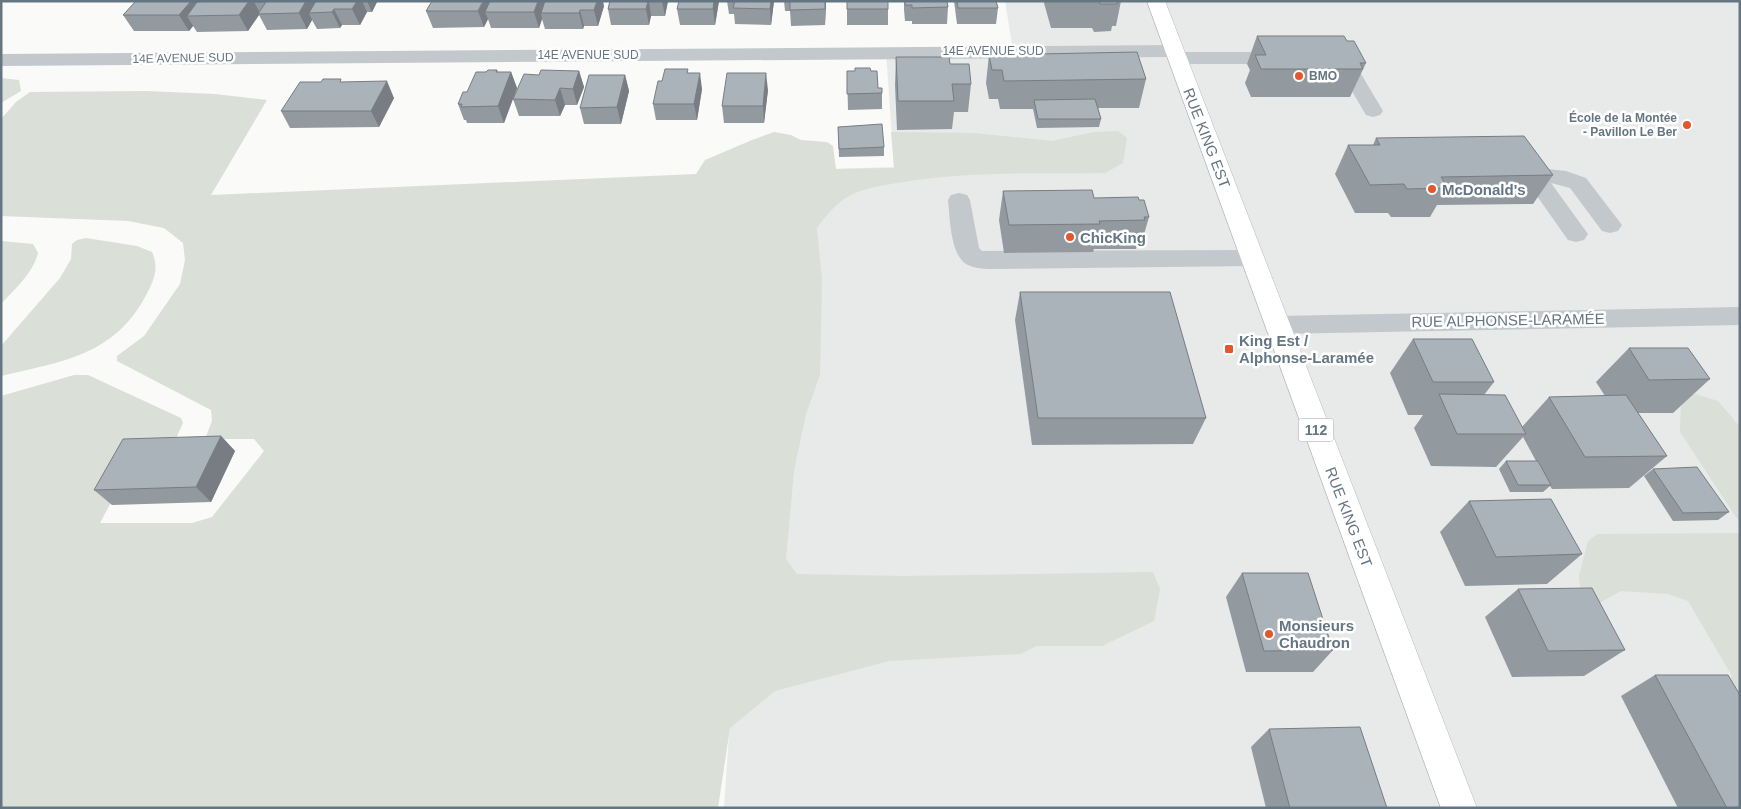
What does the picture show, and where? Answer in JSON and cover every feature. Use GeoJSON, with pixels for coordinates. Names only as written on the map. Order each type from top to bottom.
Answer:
{"type":"FeatureCollection","features":[{"type":"Feature","properties":{"kind":"main road","name":"RUE KING EST"},"geometry":{"type":"LineString","coordinates":[[1156,1],[1459,808]]}},
{"type":"Feature","properties":{"kind":"street","name":"14E AVENUE SUD"},"geometry":{"type":"LineString","coordinates":[[1,60],[1176,54],[1255,58]]}},
{"type":"Feature","properties":{"kind":"street"},"geometry":{"type":"LineString","coordinates":[[1315,58],[1340,58],[1344,61],[1373,111]]}},
{"type":"Feature","properties":{"kind":"street"},"geometry":{"type":"LineString","coordinates":[[1502,160],[1511,159],[1521,164],[1533,174],[1576,234]]}},
{"type":"Feature","properties":{"kind":"street"},"geometry":{"type":"LineString","coordinates":[[1533,174],[1566,178],[1578,184],[1610,225]]}},
{"type":"Feature","properties":{"kind":"street"},"geometry":{"type":"LineString","coordinates":[[959,200],[967,250],[975,259],[995,261],[1252,258]]}},
{"type":"Feature","properties":{"kind":"street","name":"RUE ALPHONSE-LARAMÉE"},"geometry":{"type":"LineString","coordinates":[[1277,325],[1740,316]]}},
{"type":"Feature","properties":{"kind":"shaded area"},"geometry":{"type":"Polygon","coordinates":[[[1005,1],[1740,1],[1740,808],[724,808],[767,171],[894,167],[886,52],[1013,51],[1005,1]]]}},
{"type":"Feature","properties":{"kind":"shaded area"},"geometry":{"type":"Polygon","coordinates":[[[1,78],[19,80],[21,91],[1,103],[1,78]]]}},
{"type":"Feature","properties":{"kind":"shaded area"},"geometry":{"type":"Polygon","coordinates":[[[146,91],[215,94],[267,100],[211,195],[696,174],[705,160],[774,132],[791,135],[801,140],[827,142],[833,146],[836,169],[894,168],[891,132],[974,133],[1052,141],[1094,132],[1118,131],[1127,138],[1123,163],[1105,173],[1029,173],[954,176],[929,178],[869,188],[844,199],[835,206],[817,228],[822,280],[820,375],[806,414],[794,471],[786,559],[797,574],[903,576],[1153,572],[1160,589],[1154,621],[1102,646],[1037,646],[1020,654],[889,661],[775,691],[730,728],[718,808],[1,808],[1,396],[74,375],[88,375],[181,418],[183,423],[172,447],[140,448],[100,523],[192,523],[212,517],[264,451],[254,439],[205,439],[212,421],[211,410],[117,361],[117,356],[144,336],[180,284],[185,260],[183,243],[164,228],[128,221],[1,216],[1,119],[16,102],[30,92],[146,91]]]}},
{"type":"Feature","properties":{"kind":"shaded area"},"geometry":{"type":"Polygon","coordinates":[[[86,238],[137,246],[152,252],[155,265],[154,276],[144,299],[131,318],[100,345],[64,361],[1,376],[1,346],[60,278],[71,259],[72,244],[77,240],[86,238]]]}},
{"type":"Feature","properties":{"kind":"shaded area"},"geometry":{"type":"Polygon","coordinates":[[[1,241],[33,244],[38,253],[28,274],[1,304],[1,241]]]}},
{"type":"Feature","properties":{"kind":"shaded area"},"geometry":{"type":"Polygon","coordinates":[[[1692,393],[1718,401],[1740,427],[1740,523],[1680,432],[1681,402],[1692,393]]]}},
{"type":"Feature","properties":{"kind":"shaded area"},"geometry":{"type":"Polygon","coordinates":[[[1740,533],[1740,764],[1726,684],[1732,676],[1688,601],[1668,594],[1621,591],[1594,606],[1581,600],[1579,576],[1588,541],[1597,534],[1740,533]]]}},
{"type":"Feature","properties":{"kind":"building"},"geometry":{"type":"Polygon","coordinates":[[[136,1],[191,1],[179,15],[123,15],[136,1]]]}},
{"type":"Feature","properties":{"kind":"building"},"geometry":{"type":"Polygon","coordinates":[[[249,1],[239,15],[187,16],[197,2],[249,1]]]}},
{"type":"Feature","properties":{"kind":"building"},"geometry":{"type":"Polygon","coordinates":[[[255,1],[306,1],[299,13],[258,14],[266,2],[255,1]]]}},
{"type":"Feature","properties":{"kind":"building"},"geometry":{"type":"Polygon","coordinates":[[[316,1],[357,1],[352,9],[334,9],[332,12],[309,13],[316,1]]]}},
{"type":"Feature","properties":{"kind":"building"},"geometry":{"type":"Polygon","coordinates":[[[432,1],[483,1],[478,11],[426,11],[432,1]]]}},
{"type":"Feature","properties":{"kind":"building"},"geometry":{"type":"Polygon","coordinates":[[[490,1],[538,1],[534,12],[485,12],[490,1]]]}},
{"type":"Feature","properties":{"kind":"building"},"geometry":{"type":"Polygon","coordinates":[[[545,1],[597,1],[594,10],[580,10],[579,13],[541,13],[545,1]]]}},
{"type":"Feature","properties":{"kind":"building"},"geometry":{"type":"Polygon","coordinates":[[[610,1],[648,1],[646,9],[608,9],[610,1]]]}},
{"type":"Feature","properties":{"kind":"building"},"geometry":{"type":"Polygon","coordinates":[[[679,1],[714,1],[713,9],[677,9],[679,1]]]}},
{"type":"Feature","properties":{"kind":"building"},"geometry":{"type":"Polygon","coordinates":[[[735,1],[771,1],[770,9],[733,8],[735,1]]]}},
{"type":"Feature","properties":{"kind":"building"},"geometry":{"type":"Polygon","coordinates":[[[790,1],[825,1],[825,9],[790,10],[790,1]]]}},
{"type":"Feature","properties":{"kind":"building"},"geometry":{"type":"Polygon","coordinates":[[[847,1],[888,1],[888,9],[847,9],[847,1]]]}},
{"type":"Feature","properties":{"kind":"building"},"geometry":{"type":"Polygon","coordinates":[[[905,1],[947,1],[948,7],[912,8],[912,5],[905,5],[905,1]]]}},
{"type":"Feature","properties":{"kind":"building"},"geometry":{"type":"Polygon","coordinates":[[[957,1],[996,1],[998,8],[958,8],[957,1]]]}},
{"type":"Feature","properties":{"kind":"building"},"geometry":{"type":"Polygon","coordinates":[[[1099,1],[1117,1],[1117,4],[1100,4],[1099,1]]]}},
{"type":"Feature","properties":{"kind":"building"},"geometry":{"type":"Polygon","coordinates":[[[1257,36],[1344,36],[1347,41],[1354,41],[1366,63],[1360,63],[1363,69],[1261,69],[1255,55],[1266,55],[1257,36]]]}},
{"type":"Feature","properties":{"kind":"building"},"geometry":{"type":"Polygon","coordinates":[[[1137,52],[1146,79],[1004,81],[1002,70],[992,70],[989,55],[1137,52]]]}},
{"type":"Feature","properties":{"kind":"building"},"geometry":{"type":"Polygon","coordinates":[[[896,57],[949,57],[950,64],[969,64],[971,84],[952,84],[954,101],[898,101],[896,57]]]}},
{"type":"Feature","properties":{"kind":"building"},"geometry":{"type":"Polygon","coordinates":[[[855,68],[870,68],[871,71],[877,71],[878,88],[882,88],[882,93],[847,94],[847,71],[855,71],[855,68]]]}},
{"type":"Feature","properties":{"kind":"building"},"geometry":{"type":"Polygon","coordinates":[[[665,69],[688,69],[687,73],[700,73],[694,104],[653,104],[658,81],[662,81],[665,69]]]}},
{"type":"Feature","properties":{"kind":"building"},"geometry":{"type":"Polygon","coordinates":[[[488,70],[511,72],[498,106],[461,107],[462,104],[458,104],[463,92],[467,92],[476,72],[486,72],[488,70]]]}},
{"type":"Feature","properties":{"kind":"building"},"geometry":{"type":"Polygon","coordinates":[[[541,70],[579,71],[573,89],[560,88],[555,100],[513,99],[524,74],[539,75],[541,70]]]}},
{"type":"Feature","properties":{"kind":"building"},"geometry":{"type":"Polygon","coordinates":[[[727,73],[766,73],[763,106],[722,106],[727,73]]]}},
{"type":"Feature","properties":{"kind":"building"},"geometry":{"type":"Polygon","coordinates":[[[589,75],[625,75],[617,107],[580,108],[589,75]]]}},
{"type":"Feature","properties":{"kind":"building"},"geometry":{"type":"Polygon","coordinates":[[[323,79],[341,79],[340,82],[387,81],[371,111],[281,111],[300,82],[321,82],[323,79]]]}},
{"type":"Feature","properties":{"kind":"building"},"geometry":{"type":"Polygon","coordinates":[[[1095,99],[1101,119],[1038,119],[1034,100],[1095,99]]]}},
{"type":"Feature","properties":{"kind":"building"},"geometry":{"type":"Polygon","coordinates":[[[882,124],[884,147],[839,149],[838,127],[882,124]]]}},
{"type":"Feature","properties":{"kind":"building"},"geometry":{"type":"Polygon","coordinates":[[[1524,136],[1553,175],[1441,177],[1448,188],[1407,189],[1404,184],[1370,185],[1348,145],[1380,145],[1376,138],[1524,136]]]}},
{"type":"Feature","properties":{"kind":"building"},"geometry":{"type":"Polygon","coordinates":[[[1092,190],[1094,198],[1138,197],[1139,200],[1144,200],[1149,217],[1144,217],[1145,220],[1099,221],[1100,224],[1009,225],[1003,191],[1092,190]]]}},
{"type":"Feature","properties":{"kind":"building"},"geometry":{"type":"Polygon","coordinates":[[[1020,292],[1170,292],[1206,418],[1038,418],[1020,292]]]}},
{"type":"Feature","properties":{"kind":"building"},"geometry":{"type":"Polygon","coordinates":[[[1413,339],[1472,339],[1494,382],[1433,382],[1413,339]]]}},
{"type":"Feature","properties":{"kind":"building"},"geometry":{"type":"Polygon","coordinates":[[[1629,348],[1688,348],[1710,379],[1649,380],[1629,348]]]}},
{"type":"Feature","properties":{"kind":"building"},"geometry":{"type":"Polygon","coordinates":[[[1439,394],[1505,395],[1526,434],[1457,434],[1439,394]]]}},
{"type":"Feature","properties":{"kind":"building"},"geometry":{"type":"Polygon","coordinates":[[[1626,395],[1667,456],[1585,457],[1549,397],[1626,395]]]}},
{"type":"Feature","properties":{"kind":"building"},"geometry":{"type":"Polygon","coordinates":[[[221,436],[196,487],[94,490],[123,439],[221,436]]]}},
{"type":"Feature","properties":{"kind":"building"},"geometry":{"type":"Polygon","coordinates":[[[1506,461],[1538,461],[1551,485],[1518,485],[1506,461]]]}},
{"type":"Feature","properties":{"kind":"building"},"geometry":{"type":"Polygon","coordinates":[[[1697,467],[1729,512],[1683,513],[1653,469],[1697,467]]]}},
{"type":"Feature","properties":{"kind":"building"},"geometry":{"type":"Polygon","coordinates":[[[1551,499],[1582,554],[1496,557],[1469,501],[1551,499]]]}},
{"type":"Feature","properties":{"kind":"building"},"geometry":{"type":"Polygon","coordinates":[[[1242,573],[1308,573],[1333,650],[1264,651],[1242,573]]]}},
{"type":"Feature","properties":{"kind":"building"},"geometry":{"type":"Polygon","coordinates":[[[1592,588],[1625,650],[1548,651],[1518,589],[1592,588]]]}},
{"type":"Feature","properties":{"kind":"building"},"geometry":{"type":"Polygon","coordinates":[[[1655,675],[1728,675],[1740,695],[1740,808],[1727,808],[1655,675]]]}},
{"type":"Feature","properties":{"kind":"building"},"geometry":{"type":"Polygon","coordinates":[[[1360,727],[1387,808],[1290,808],[1269,729],[1360,727]]]}},
{"type":"Feature","properties":{"kind":"place","name":"BMO"},"geometry":{"type":"Point","coordinates":[1299,76]}},
{"type":"Feature","properties":{"kind":"place","name":"École de la Montée - Pavillon Le Ber"},"geometry":{"type":"Point","coordinates":[1687,125]}},
{"type":"Feature","properties":{"kind":"place","name":"McDonald's"},"geometry":{"type":"Point","coordinates":[1432,189]}},
{"type":"Feature","properties":{"kind":"place","name":"ChicKing"},"geometry":{"type":"Point","coordinates":[1070,237]}},
{"type":"Feature","properties":{"kind":"place","name":"King Est / Alphonse-Laramée"},"geometry":{"type":"Point","coordinates":[1229,349]}},
{"type":"Feature","properties":{"kind":"place","name":"Monsieurs Chaudron"},"geometry":{"type":"Point","coordinates":[1269,634]}}]}
